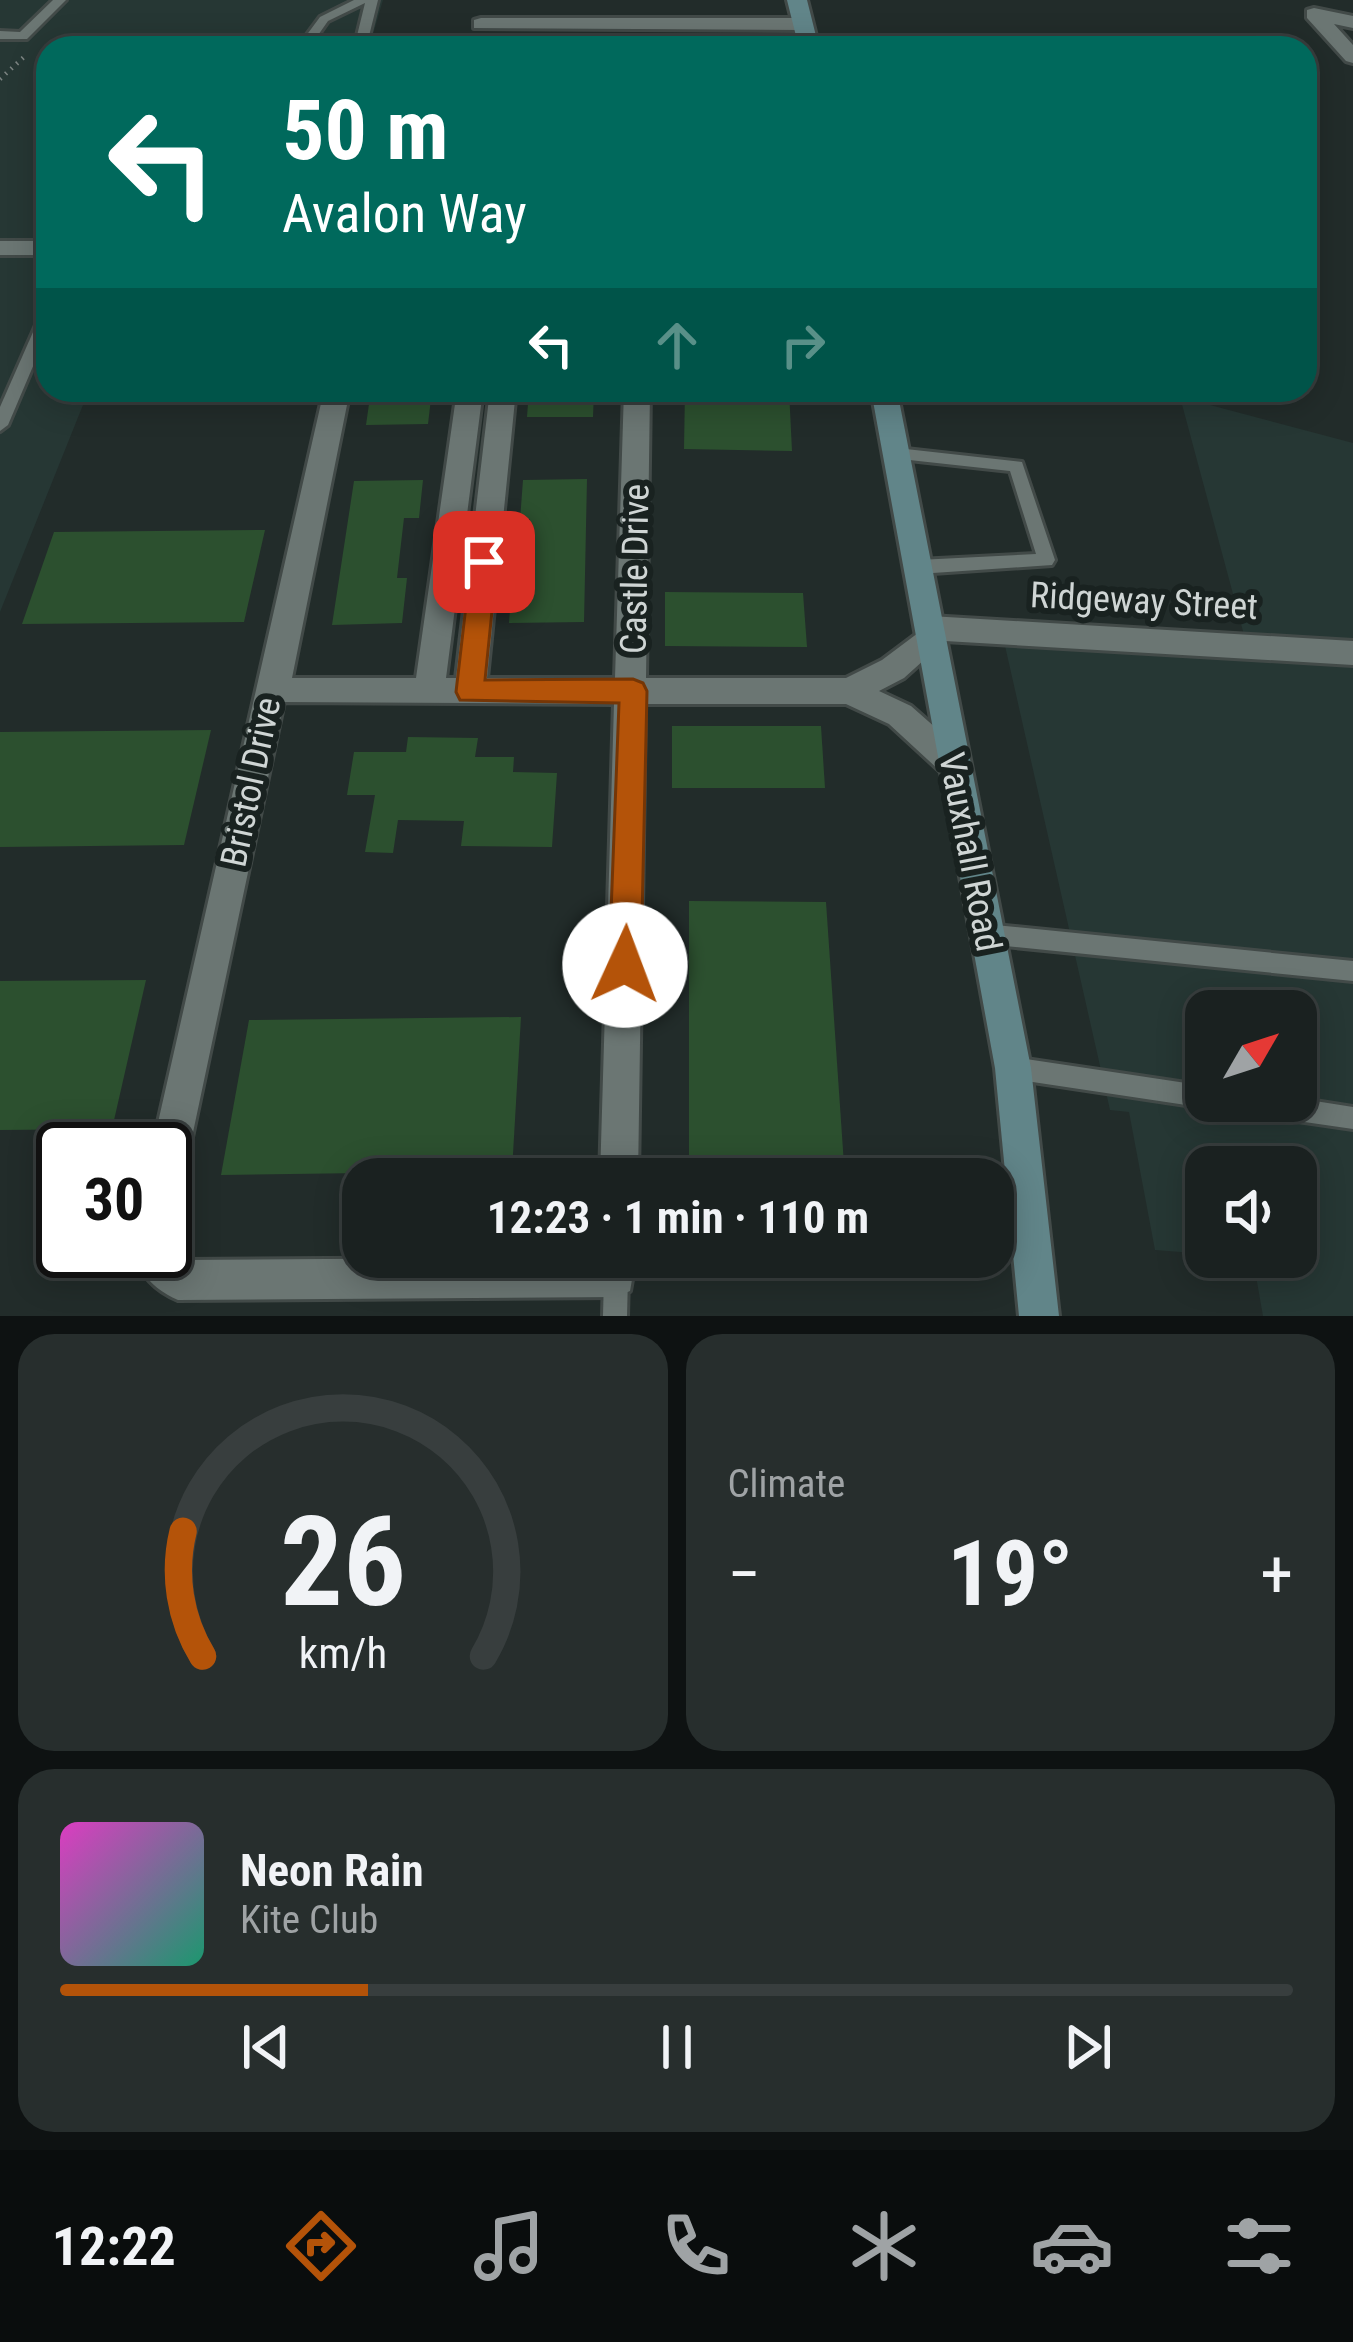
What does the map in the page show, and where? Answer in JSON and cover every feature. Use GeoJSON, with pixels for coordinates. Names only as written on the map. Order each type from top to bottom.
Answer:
{"type":"FeatureCollection","features":[{"type":"Feature","properties":{"kind":"street"},"geometry":{"type":"LineString","coordinates":[[796,0],[806,36]]}},
{"type":"Feature","properties":{"kind":"street"},"geometry":{"type":"LineString","coordinates":[[1308,7],[1353,22]]}},
{"type":"Feature","properties":{"kind":"street"},"geometry":{"type":"LineString","coordinates":[[1308,7],[1353,57]]}},
{"type":"Feature","properties":{"kind":"street"},"geometry":{"type":"LineString","coordinates":[[481,24],[802,24]]}},
{"type":"Feature","properties":{"kind":"street"},"geometry":{"type":"LineString","coordinates":[[0,248],[36,248]]}},
{"type":"Feature","properties":{"kind":"street","name":"Bristol Drive"},"geometry":{"type":"LineString","coordinates":[[177,1122],[334,402]]}},
{"type":"Feature","properties":{"kind":"street"},"geometry":{"type":"LineString","coordinates":[[429,691],[468,402]]}},
{"type":"Feature","properties":{"kind":"street"},"geometry":{"type":"LineString","coordinates":[[470,692],[502,402]]}},
{"type":"Feature","properties":{"kind":"street","name":"Castle Drive"},"geometry":{"type":"LineString","coordinates":[[620,1158],[637,402]]}},
{"type":"Feature","properties":{"kind":"street","name":"Vauxhall Road"},"geometry":{"type":"LineString","coordinates":[[886,402],[1012,1069],[1040,1316]]}},
{"type":"Feature","properties":{"kind":"street"},"geometry":{"type":"LineString","coordinates":[[849,691],[893,669],[931,633]]}},
{"type":"Feature","properties":{"kind":"street","name":"Ridgeway Street"},"geometry":{"type":"LineString","coordinates":[[931,633],[1353,652]]}},
{"type":"Feature","properties":{"kind":"street"},"geometry":{"type":"LineString","coordinates":[[272,683],[290,691],[849,691],[900,715],[951,761]]}},
{"type":"Feature","properties":{"kind":"street"},"geometry":{"type":"LineString","coordinates":[[176,1278],[616,1284]]}},
{"type":"Feature","properties":{"kind":"lane"},"geometry":{"type":"LineString","coordinates":[[0,35],[23,36],[60,0]]}},
{"type":"Feature","properties":{"kind":"lane"},"geometry":{"type":"LineString","coordinates":[[312,36],[324,19],[368,0]]}},
{"type":"Feature","properties":{"kind":"lane"},"geometry":{"type":"LineString","coordinates":[[362,36],[368,0]]}},
{"type":"Feature","properties":{"kind":"lane"},"geometry":{"type":"LineString","coordinates":[[0,425],[36,342]]}},
{"type":"Feature","properties":{"kind":"lane"},"geometry":{"type":"LineString","coordinates":[[897,454],[1016,466],[1046,560],[918,567]]}},
{"type":"Feature","properties":{"kind":"lane"},"geometry":{"type":"LineString","coordinates":[[986,934],[1353,971]]}},
{"type":"Feature","properties":{"kind":"lane"},"geometry":{"type":"LineString","coordinates":[[1012,1069],[1185,1094]]}},
{"type":"Feature","properties":{"kind":"lane"},"geometry":{"type":"LineString","coordinates":[[1317,1113],[1353,1118]]}},
{"type":"Feature","properties":{"kind":"shaded area"},"geometry":{"type":"Polygon","coordinates":[[[0,0],[383,0],[372,36],[36,36],[36,402],[84,402],[0,612],[0,0]]]}},
{"type":"Feature","properties":{"kind":"shaded area"},"geometry":{"type":"Polygon","coordinates":[[[1181,402],[1199,402],[1353,443],[1353,1316],[1263,1316],[1256,1278],[1317,1278],[1317,1146],[1185,1146],[1185,1252],[1155,1250],[1129,1112],[1110,1110],[1003,637],[1247,646],[1181,402]]]}},
{"type":"Feature","properties":{"kind":"building"},"geometry":{"type":"Polygon","coordinates":[[[369,402],[431,402],[428,424],[366,425],[369,402]]]}},
{"type":"Feature","properties":{"kind":"building"},"geometry":{"type":"Polygon","coordinates":[[[528,402],[594,402],[593,417],[527,417],[528,402]]]}},
{"type":"Feature","properties":{"kind":"building"},"geometry":{"type":"Polygon","coordinates":[[[685,402],[790,402],[792,451],[684,449],[685,402]]]}},
{"type":"Feature","properties":{"kind":"building"},"geometry":{"type":"Polygon","coordinates":[[[587,479],[584,622],[509,623],[512,580],[527,580],[530,519],[520,520],[523,480],[587,479]]]}},
{"type":"Feature","properties":{"kind":"building"},"geometry":{"type":"Polygon","coordinates":[[[423,480],[419,518],[404,518],[397,578],[407,578],[402,623],[332,625],[354,481],[423,480]]]}},
{"type":"Feature","properties":{"kind":"building"},"geometry":{"type":"Polygon","coordinates":[[[265,530],[244,622],[22,624],[54,532],[265,530]]]}},
{"type":"Feature","properties":{"kind":"building"},"geometry":{"type":"Polygon","coordinates":[[[665,592],[803,593],[807,647],[665,646],[665,592]]]}},
{"type":"Feature","properties":{"kind":"building"},"geometry":{"type":"Polygon","coordinates":[[[672,726],[821,726],[825,788],[672,788],[672,726]]]}},
{"type":"Feature","properties":{"kind":"building"},"geometry":{"type":"Polygon","coordinates":[[[211,730],[184,845],[0,847],[0,732],[211,730]]]}},
{"type":"Feature","properties":{"kind":"building"},"geometry":{"type":"Polygon","coordinates":[[[408,737],[478,738],[475,757],[514,757],[513,772],[557,773],[552,847],[461,846],[464,821],[398,820],[393,853],[365,852],[375,795],[347,795],[354,752],[406,752],[408,737]]]}},
{"type":"Feature","properties":{"kind":"building"},"geometry":{"type":"Polygon","coordinates":[[[689,901],[826,902],[844,1158],[689,1158],[689,901]]]}},
{"type":"Feature","properties":{"kind":"building"},"geometry":{"type":"Polygon","coordinates":[[[146,980],[114,1122],[36,1122],[36,1130],[0,1130],[0,981],[146,980]]]}},
{"type":"Feature","properties":{"kind":"building"},"geometry":{"type":"Polygon","coordinates":[[[521,1017],[513,1158],[342,1158],[342,1173],[221,1175],[249,1020],[521,1017]]]}},
{"type":"Feature","properties":{"kind":"route"},"geometry":{"type":"LineString","coordinates":[[484,562],[470,692],[633,691],[625,965]]}}]}
